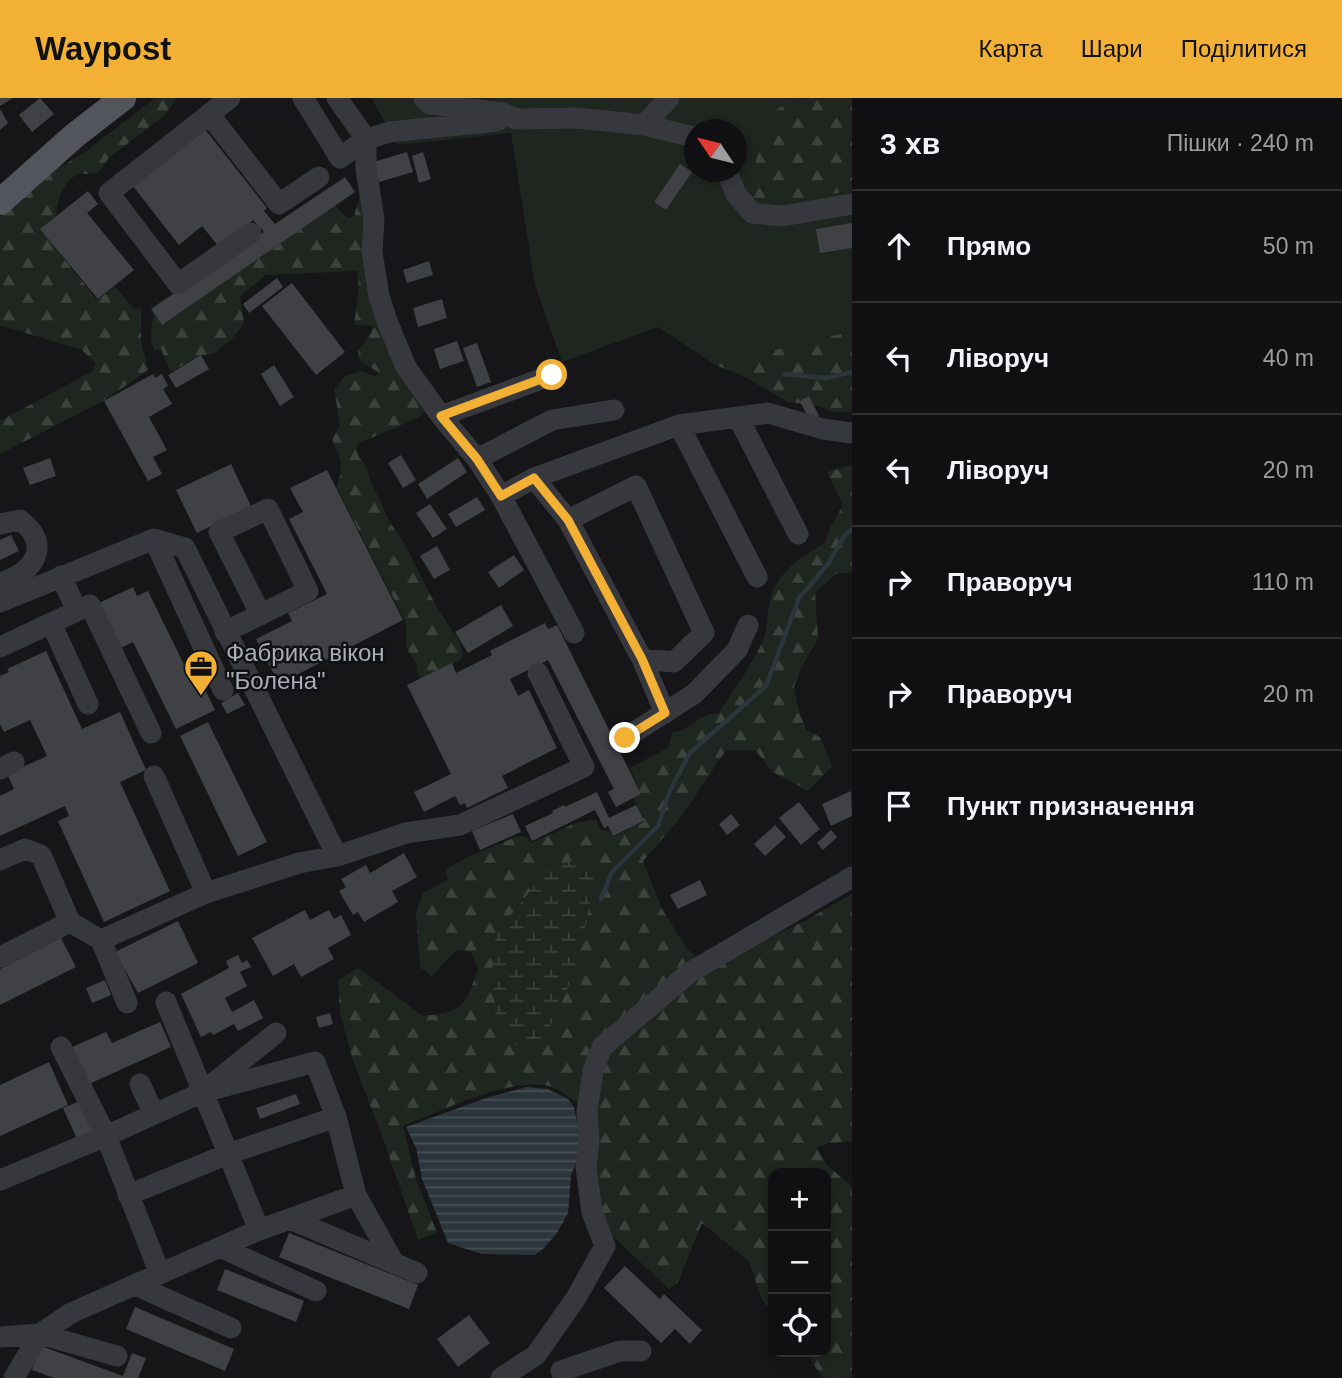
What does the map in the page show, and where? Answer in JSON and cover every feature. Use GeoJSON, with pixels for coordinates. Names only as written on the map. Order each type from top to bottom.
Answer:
{"type":"FeatureCollection","features":[{"type":"Feature","properties":{"kind":"main road"},"geometry":{"type":"LineString","coordinates":[[0,202],[121,98]]}},
{"type":"Feature","properties":{"kind":"street"},"geometry":{"type":"LineString","coordinates":[[230,98],[109,193],[178,284],[251,233]]}},
{"type":"Feature","properties":{"kind":"street"},"geometry":{"type":"LineString","coordinates":[[303,98],[340,158],[366,139],[390,132],[516,119],[576,118],[643,125],[684,134]]}},
{"type":"Feature","properties":{"kind":"street"},"geometry":{"type":"LineString","coordinates":[[337,98],[366,139],[366,169],[374,219],[372,252],[379,296],[406,366],[441,416],[477,459],[501,496],[575,633]]}},
{"type":"Feature","properties":{"kind":"street"},"geometry":{"type":"LineString","coordinates":[[424,98],[430,104],[502,113],[516,119]]}},
{"type":"Feature","properties":{"kind":"street"},"geometry":{"type":"LineString","coordinates":[[643,125],[670,98]]}},
{"type":"Feature","properties":{"kind":"street"},"geometry":{"type":"LineString","coordinates":[[209,114],[279,204],[319,177]]}},
{"type":"Feature","properties":{"kind":"street"},"geometry":{"type":"LineString","coordinates":[[731,182],[736,194],[752,213],[782,216],[852,204]]}},
{"type":"Feature","properties":{"kind":"street"},"geometry":{"type":"LineString","coordinates":[[441,416],[552,375]]}},
{"type":"Feature","properties":{"kind":"street"},"geometry":{"type":"LineString","coordinates":[[477,459],[552,420],[614,410]]}},
{"type":"Feature","properties":{"kind":"street"},"geometry":{"type":"LineString","coordinates":[[501,496],[534,478],[679,425],[768,413],[823,429],[852,433]]}},
{"type":"Feature","properties":{"kind":"street"},"geometry":{"type":"LineString","coordinates":[[738,417],[798,534]]}},
{"type":"Feature","properties":{"kind":"street"},"geometry":{"type":"LineString","coordinates":[[823,429],[852,419]]}},
{"type":"Feature","properties":{"kind":"street"},"geometry":{"type":"LineString","coordinates":[[679,425],[757,577]]}},
{"type":"Feature","properties":{"kind":"street"},"geometry":{"type":"LineString","coordinates":[[534,478],[568,520],[642,659],[665,713]]}},
{"type":"Feature","properties":{"kind":"street"},"geometry":{"type":"LineString","coordinates":[[568,520],[636,486],[704,632],[674,662],[642,659]]}},
{"type":"Feature","properties":{"kind":"street"},"geometry":{"type":"LineString","coordinates":[[225,632],[261,615],[309,591],[268,509],[219,532],[261,615]]}},
{"type":"Feature","properties":{"kind":"street"},"geometry":{"type":"LineString","coordinates":[[0,524],[20,520],[32,529],[38,540],[37,554],[27,569],[0,583]]}},
{"type":"Feature","properties":{"kind":"street"},"geometry":{"type":"LineString","coordinates":[[154,539],[223,690]]}},
{"type":"Feature","properties":{"kind":"street"},"geometry":{"type":"LineString","coordinates":[[0,602],[154,539],[185,548],[337,856]]}},
{"type":"Feature","properties":{"kind":"street"},"geometry":{"type":"LineString","coordinates":[[61,576],[77,611]]}},
{"type":"Feature","properties":{"kind":"street"},"geometry":{"type":"LineString","coordinates":[[0,647],[90,605],[151,733]]}},
{"type":"Feature","properties":{"kind":"street"},"geometry":{"type":"LineString","coordinates":[[51,623],[88,704]]}},
{"type":"Feature","properties":{"kind":"street"},"geometry":{"type":"LineString","coordinates":[[625,738],[694,694],[737,650],[748,625]]}},
{"type":"Feature","properties":{"kind":"street"},"geometry":{"type":"LineString","coordinates":[[101,940],[206,892],[299,863],[337,856],[407,833],[460,825],[588,775],[538,673]]}},
{"type":"Feature","properties":{"kind":"street"},"geometry":{"type":"LineString","coordinates":[[154,776],[206,892]]}},
{"type":"Feature","properties":{"kind":"street"},"geometry":{"type":"LineString","coordinates":[[0,860],[25,849],[41,855],[70,922],[101,940],[127,1003]]}},
{"type":"Feature","properties":{"kind":"street"},"geometry":{"type":"LineString","coordinates":[[501,1378],[536,1355],[576,1298],[605,1246],[592,1212],[586,1167],[589,1140],[587,1111],[593,1071],[602,1047],[689,973],[852,877]]}},
{"type":"Feature","properties":{"kind":"street"},"geometry":{"type":"LineString","coordinates":[[0,957],[70,922]]}},
{"type":"Feature","properties":{"kind":"street"},"geometry":{"type":"LineString","coordinates":[[166,1002],[258,1230]]}},
{"type":"Feature","properties":{"kind":"street"},"geometry":{"type":"LineString","coordinates":[[203,1092],[276,1033]]}},
{"type":"Feature","properties":{"kind":"street"},"geometry":{"type":"LineString","coordinates":[[61,1047],[106,1136],[160,1274]]}},
{"type":"Feature","properties":{"kind":"street"},"geometry":{"type":"LineString","coordinates":[[0,1180],[203,1092],[315,1062],[336,1117],[356,1195],[394,1263]]}},
{"type":"Feature","properties":{"kind":"street"},"geometry":{"type":"LineString","coordinates":[[140,1084],[154,1114]]}},
{"type":"Feature","properties":{"kind":"street"},"geometry":{"type":"LineString","coordinates":[[128,1195],[228,1154],[336,1117]]}},
{"type":"Feature","properties":{"kind":"street"},"geometry":{"type":"LineString","coordinates":[[15,1378],[40,1334],[71,1313],[258,1230],[356,1195]]}},
{"type":"Feature","properties":{"kind":"street"},"geometry":{"type":"LineString","coordinates":[[290,1219],[417,1273]]}},
{"type":"Feature","properties":{"kind":"street"},"geometry":{"type":"LineString","coordinates":[[220,1247],[317,1291]]}},
{"type":"Feature","properties":{"kind":"street"},"geometry":{"type":"LineString","coordinates":[[135,1285],[231,1328]]}},
{"type":"Feature","properties":{"kind":"street"},"geometry":{"type":"LineString","coordinates":[[0,1337],[40,1334],[117,1356]]}},
{"type":"Feature","properties":{"kind":"street"},"geometry":{"type":"LineString","coordinates":[[536,1355],[568,1374],[620,1351],[641,1351]]}},
{"type":"Feature","properties":{"kind":"street"},"geometry":{"type":"LineString","coordinates":[[0,1370],[3,1378]]}},
{"type":"Feature","properties":{"kind":"green space"},"geometry":{"type":"Polygon","coordinates":[[[155,98],[176,98],[167,113],[109,158],[98,172],[81,174],[70,179],[60,197],[56,216],[40,229],[97,300],[115,287],[133,308],[141,309],[141,341],[148,370],[103,401],[0,454],[0,421],[93,371],[95,363],[82,350],[0,325],[0,217],[43,175],[85,152],[155,98]]]}},
{"type":"Feature","properties":{"kind":"green space"},"geometry":{"type":"Polygon","coordinates":[[[371,98],[803,98],[778,108],[787,203],[852,190],[852,331],[715,365],[658,327],[562,362],[535,285],[511,133],[398,145],[371,98]]]}},
{"type":"Feature","properties":{"kind":"green space"},"geometry":{"type":"Polygon","coordinates":[[[803,98],[852,98],[852,190],[787,203],[758,203],[748,192],[761,141],[778,108],[803,98]]]}},
{"type":"Feature","properties":{"kind":"green space"},"geometry":{"type":"Polygon","coordinates":[[[361,176],[368,261],[428,409],[418,418],[357,444],[357,449],[389,521],[403,541],[436,606],[459,641],[463,654],[462,659],[420,679],[416,663],[406,647],[406,623],[337,488],[341,464],[332,440],[340,425],[334,389],[345,376],[361,371],[374,376],[381,374],[359,360],[358,350],[374,326],[354,325],[359,288],[357,271],[266,275],[240,296],[244,324],[230,341],[213,354],[201,355],[171,372],[161,349],[154,350],[151,341],[154,314],[162,325],[335,206],[348,218],[354,216],[361,192],[361,176]]]}},
{"type":"Feature","properties":{"kind":"green space"},"geometry":{"type":"Polygon","coordinates":[[[852,331],[852,412],[833,412],[819,406],[789,402],[739,374],[715,365],[852,331]]]}},
{"type":"Feature","properties":{"kind":"green space"},"geometry":{"type":"Polygon","coordinates":[[[852,465],[852,572],[836,574],[815,592],[818,639],[801,668],[794,687],[806,730],[820,737],[832,766],[808,791],[773,772],[755,750],[726,750],[681,817],[643,861],[662,909],[687,949],[714,971],[731,955],[803,922],[852,894],[852,1141],[829,1143],[817,1148],[831,1168],[768,1168],[768,1307],[762,1300],[749,1261],[702,1223],[677,1284],[669,1289],[605,1229],[592,1170],[598,1107],[579,1103],[544,1085],[510,1087],[492,1092],[403,1126],[416,1179],[437,1233],[418,1240],[353,1061],[340,1013],[338,980],[358,968],[423,1016],[455,1009],[466,999],[478,970],[471,952],[458,950],[432,976],[420,967],[416,913],[423,893],[448,880],[445,870],[465,858],[518,836],[525,836],[532,843],[573,824],[596,819],[600,829],[610,832],[613,837],[644,822],[633,798],[641,794],[630,768],[668,748],[672,732],[680,731],[710,714],[719,713],[762,643],[776,585],[797,561],[825,543],[843,505],[827,472],[852,465]]]}},
{"type":"Feature","properties":{"kind":"green space"},"geometry":{"type":"Polygon","coordinates":[[[574,860],[594,875],[587,920],[576,963],[561,1004],[539,1045],[518,1047],[496,1021],[492,971],[496,934],[545,872],[574,860]]]}},
{"type":"Feature","properties":{"kind":"green space"},"geometry":{"type":"Polygon","coordinates":[[[831,1168],[852,1187],[852,1378],[823,1378],[808,1357],[831,1357],[831,1168]]]}},
{"type":"Feature","properties":{"kind":"shaded area"},"geometry":{"type":"Polygon","coordinates":[[[527,1087],[548,1089],[568,1099],[574,1107],[579,1130],[578,1157],[571,1176],[568,1213],[557,1233],[535,1255],[482,1254],[448,1243],[422,1179],[416,1148],[406,1127],[489,1097],[527,1087]]]}},
{"type":"Feature","properties":{"kind":"building"},"geometry":{"type":"Polygon","coordinates":[[[0,98],[13,98],[0,106],[0,98]]]}},
{"type":"Feature","properties":{"kind":"building"},"geometry":{"type":"Polygon","coordinates":[[[40,98],[54,114],[32,132],[19,115],[40,98]]]}},
{"type":"Feature","properties":{"kind":"building"},"geometry":{"type":"Polygon","coordinates":[[[0,109],[8,123],[0,130],[0,109]]]}},
{"type":"Feature","properties":{"kind":"building"},"geometry":{"type":"Polygon","coordinates":[[[204,128],[267,208],[264,211],[275,224],[345,177],[355,192],[162,325],[151,309],[264,232],[253,220],[219,247],[202,226],[179,245],[132,185],[204,128]]]}},
{"type":"Feature","properties":{"kind":"building"},"geometry":{"type":"Polygon","coordinates":[[[407,152],[413,172],[379,182],[374,162],[407,152]]]}},
{"type":"Feature","properties":{"kind":"building"},"geometry":{"type":"Polygon","coordinates":[[[423,152],[431,179],[419,183],[412,156],[423,152]]]}},
{"type":"Feature","properties":{"kind":"building"},"geometry":{"type":"Polygon","coordinates":[[[680,164],[684,167],[685,182],[666,210],[654,202],[680,164]]]}},
{"type":"Feature","properties":{"kind":"building"},"geometry":{"type":"Polygon","coordinates":[[[88,191],[98,204],[87,213],[134,270],[98,299],[40,229],[88,191]]]}},
{"type":"Feature","properties":{"kind":"building"},"geometry":{"type":"Polygon","coordinates":[[[852,223],[852,248],[820,253],[816,229],[852,223]]]}},
{"type":"Feature","properties":{"kind":"building"},"geometry":{"type":"Polygon","coordinates":[[[429,261],[433,275],[407,283],[403,270],[429,261]]]}},
{"type":"Feature","properties":{"kind":"building"},"geometry":{"type":"Polygon","coordinates":[[[277,278],[283,287],[249,313],[243,304],[277,278]]]}},
{"type":"Feature","properties":{"kind":"building"},"geometry":{"type":"Polygon","coordinates":[[[292,283],[345,352],[316,375],[262,306],[292,283]]]}},
{"type":"Feature","properties":{"kind":"building"},"geometry":{"type":"Polygon","coordinates":[[[442,299],[447,318],[418,327],[413,308],[442,299]]]}},
{"type":"Feature","properties":{"kind":"building"},"geometry":{"type":"Polygon","coordinates":[[[457,341],[464,361],[440,369],[434,349],[457,341]]]}},
{"type":"Feature","properties":{"kind":"building"},"geometry":{"type":"Polygon","coordinates":[[[477,343],[491,382],[477,387],[463,348],[477,343]]]}},
{"type":"Feature","properties":{"kind":"building"},"geometry":{"type":"Polygon","coordinates":[[[201,355],[209,369],[176,388],[168,375],[201,355]]]}},
{"type":"Feature","properties":{"kind":"building"},"geometry":{"type":"Polygon","coordinates":[[[274,365],[294,397],[280,406],[261,374],[274,365]]]}},
{"type":"Feature","properties":{"kind":"building"},"geometry":{"type":"Polygon","coordinates":[[[153,374],[155,378],[162,374],[168,386],[163,389],[172,404],[149,417],[167,450],[153,457],[162,474],[148,481],[104,401],[153,374]]]}},
{"type":"Feature","properties":{"kind":"building"},"geometry":{"type":"Polygon","coordinates":[[[809,396],[819,416],[810,421],[800,401],[809,396]]]}},
{"type":"Feature","properties":{"kind":"building"},"geometry":{"type":"Polygon","coordinates":[[[401,455],[416,480],[403,488],[388,463],[401,455]]]}},
{"type":"Feature","properties":{"kind":"building"},"geometry":{"type":"Polygon","coordinates":[[[50,458],[56,476],[30,485],[23,468],[50,458]]]}},
{"type":"Feature","properties":{"kind":"building"},"geometry":{"type":"Polygon","coordinates":[[[458,458],[467,472],[427,499],[418,484],[458,458]]]}},
{"type":"Feature","properties":{"kind":"building"},"geometry":{"type":"Polygon","coordinates":[[[231,464],[251,506],[197,533],[176,490],[231,464]]]}},
{"type":"Feature","properties":{"kind":"building"},"geometry":{"type":"Polygon","coordinates":[[[327,470],[403,620],[279,684],[256,639],[292,621],[288,613],[327,594],[289,519],[303,512],[290,488],[327,470]]]}},
{"type":"Feature","properties":{"kind":"building"},"geometry":{"type":"Polygon","coordinates":[[[477,497],[485,510],[456,527],[448,514],[477,497]]]}},
{"type":"Feature","properties":{"kind":"building"},"geometry":{"type":"Polygon","coordinates":[[[430,504],[447,529],[433,538],[416,513],[430,504]]]}},
{"type":"Feature","properties":{"kind":"building"},"geometry":{"type":"Polygon","coordinates":[[[11,535],[19,551],[0,560],[0,540],[11,535]]]}},
{"type":"Feature","properties":{"kind":"building"},"geometry":{"type":"Polygon","coordinates":[[[437,546],[450,570],[434,579],[420,556],[437,546]]]}},
{"type":"Feature","properties":{"kind":"building"},"geometry":{"type":"Polygon","coordinates":[[[514,555],[524,570],[499,588],[488,572],[514,555]]]}},
{"type":"Feature","properties":{"kind":"building"},"geometry":{"type":"Polygon","coordinates":[[[133,587],[137,596],[148,591],[193,683],[200,679],[215,710],[176,729],[133,642],[121,648],[99,603],[133,587]]]}},
{"type":"Feature","properties":{"kind":"building"},"geometry":{"type":"Polygon","coordinates":[[[501,605],[513,626],[468,653],[455,632],[501,605]]]}},
{"type":"Feature","properties":{"kind":"building"},"geometry":{"type":"Polygon","coordinates":[[[545,623],[548,629],[557,625],[641,794],[616,807],[608,792],[614,789],[548,660],[510,679],[518,696],[529,690],[557,748],[502,776],[508,788],[467,808],[465,803],[460,805],[455,796],[424,812],[414,792],[451,774],[407,685],[452,663],[456,673],[492,655],[490,651],[545,623]]]}},
{"type":"Feature","properties":{"kind":"building"},"geometry":{"type":"Polygon","coordinates":[[[46,651],[82,729],[120,712],[146,770],[120,782],[170,891],[104,922],[58,821],[69,816],[65,806],[0,836],[0,796],[14,789],[7,774],[47,756],[30,720],[4,732],[0,724],[0,676],[9,672],[7,669],[46,651]]]}},
{"type":"Feature","properties":{"kind":"building"},"geometry":{"type":"Polygon","coordinates":[[[238,693],[245,705],[227,714],[221,703],[238,693]]]}},
{"type":"Feature","properties":{"kind":"building"},"geometry":{"type":"Polygon","coordinates":[[[208,722],[267,842],[238,856],[180,736],[208,722]]]}},
{"type":"Feature","properties":{"kind":"building"},"geometry":{"type":"Polygon","coordinates":[[[851,791],[852,816],[831,826],[822,804],[851,791]]]}},
{"type":"Feature","properties":{"kind":"building"},"geometry":{"type":"Polygon","coordinates":[[[597,792],[609,818],[636,805],[644,821],[613,836],[608,826],[604,828],[595,810],[532,841],[525,826],[564,805],[565,807],[597,792]]]}},
{"type":"Feature","properties":{"kind":"building"},"geometry":{"type":"Polygon","coordinates":[[[799,802],[820,829],[801,845],[779,818],[799,802]]]}},
{"type":"Feature","properties":{"kind":"building"},"geometry":{"type":"Polygon","coordinates":[[[513,814],[521,832],[480,850],[472,831],[513,814]]]}},
{"type":"Feature","properties":{"kind":"building"},"geometry":{"type":"Polygon","coordinates":[[[731,814],[740,825],[727,835],[719,824],[731,814]]]}},
{"type":"Feature","properties":{"kind":"building"},"geometry":{"type":"Polygon","coordinates":[[[775,825],[786,837],[765,856],[754,844],[775,825]]]}},
{"type":"Feature","properties":{"kind":"building"},"geometry":{"type":"Polygon","coordinates":[[[831,830],[837,837],[823,850],[817,843],[831,830]]]}},
{"type":"Feature","properties":{"kind":"building"},"geometry":{"type":"Polygon","coordinates":[[[404,853],[417,877],[392,891],[398,902],[364,922],[358,912],[353,915],[339,891],[346,887],[341,879],[366,865],[370,873],[404,853]]]}},
{"type":"Feature","properties":{"kind":"building"},"geometry":{"type":"Polygon","coordinates":[[[700,880],[707,895],[678,909],[670,895],[700,880]]]}},
{"type":"Feature","properties":{"kind":"building"},"geometry":{"type":"Polygon","coordinates":[[[305,910],[310,920],[329,910],[334,919],[341,915],[351,935],[328,948],[334,959],[301,977],[294,964],[273,976],[252,938],[305,910]]]}},
{"type":"Feature","properties":{"kind":"building"},"geometry":{"type":"Polygon","coordinates":[[[178,921],[198,963],[138,993],[115,952],[178,921]]]}},
{"type":"Feature","properties":{"kind":"building"},"geometry":{"type":"Polygon","coordinates":[[[61,938],[76,967],[0,1005],[0,969],[61,938]]]}},
{"type":"Feature","properties":{"kind":"building"},"geometry":{"type":"Polygon","coordinates":[[[238,955],[242,963],[247,960],[251,967],[240,972],[247,986],[225,998],[232,1012],[254,1000],[263,1018],[238,1031],[234,1024],[213,1035],[211,1032],[201,1037],[181,994],[229,968],[226,961],[238,955]]]}},
{"type":"Feature","properties":{"kind":"building"},"geometry":{"type":"Polygon","coordinates":[[[105,980],[111,995],[92,1003],[86,988],[105,980]]]}},
{"type":"Feature","properties":{"kind":"building"},"geometry":{"type":"Polygon","coordinates":[[[330,1013],[333,1024],[319,1028],[316,1017],[330,1013]]]}},
{"type":"Feature","properties":{"kind":"building"},"geometry":{"type":"Polygon","coordinates":[[[160,1022],[171,1047],[89,1084],[72,1047],[106,1032],[112,1043],[160,1022]]]}},
{"type":"Feature","properties":{"kind":"building"},"geometry":{"type":"Polygon","coordinates":[[[49,1062],[68,1105],[0,1136],[0,1085],[49,1062]]]}},
{"type":"Feature","properties":{"kind":"building"},"geometry":{"type":"Polygon","coordinates":[[[296,1094],[300,1104],[260,1119],[256,1108],[296,1094]]]}},
{"type":"Feature","properties":{"kind":"building"},"geometry":{"type":"Polygon","coordinates":[[[80,1101],[93,1132],[77,1139],[63,1108],[80,1101]]]}},
{"type":"Feature","properties":{"kind":"building"},"geometry":{"type":"Polygon","coordinates":[[[289,1233],[418,1285],[409,1309],[279,1257],[289,1233]]]}},
{"type":"Feature","properties":{"kind":"building"},"geometry":{"type":"Polygon","coordinates":[[[625,1266],[660,1299],[664,1294],[702,1330],[690,1344],[675,1329],[661,1343],[604,1288],[625,1266]]]}},
{"type":"Feature","properties":{"kind":"building"},"geometry":{"type":"Polygon","coordinates":[[[225,1269],[304,1301],[296,1322],[217,1290],[225,1269]]]}},
{"type":"Feature","properties":{"kind":"building"},"geometry":{"type":"Polygon","coordinates":[[[135,1307],[234,1349],[225,1371],[126,1329],[135,1307]]]}},
{"type":"Feature","properties":{"kind":"building"},"geometry":{"type":"Polygon","coordinates":[[[469,1315],[490,1343],[458,1367],[437,1339],[469,1315]]]}},
{"type":"Feature","properties":{"kind":"building"},"geometry":{"type":"Polygon","coordinates":[[[41,1346],[123,1376],[132,1353],[146,1358],[138,1378],[54,1378],[32,1370],[41,1346]]]}},
{"type":"Feature","properties":{"kind":"waterway"},"geometry":{"type":"LineString","coordinates":[[784,374],[826,378],[852,372]]}},
{"type":"Feature","properties":{"kind":"waterway"},"geometry":{"type":"LineString","coordinates":[[601,899],[612,872],[658,826],[670,790],[690,753],[766,686],[799,598],[828,564],[845,535],[852,529]]}},
{"type":"Feature","properties":{"kind":"place","name":"Фабрика вікон \"Болена\""},"geometry":{"type":"Point","coordinates":[201,697]}},
{"type":"Feature","properties":{"kind":"route"},"geometry":{"type":"LineString","coordinates":[[552,375],[441,416],[477,459],[501,496],[534,478],[568,520],[642,659],[665,713],[625,738]]}}]}
